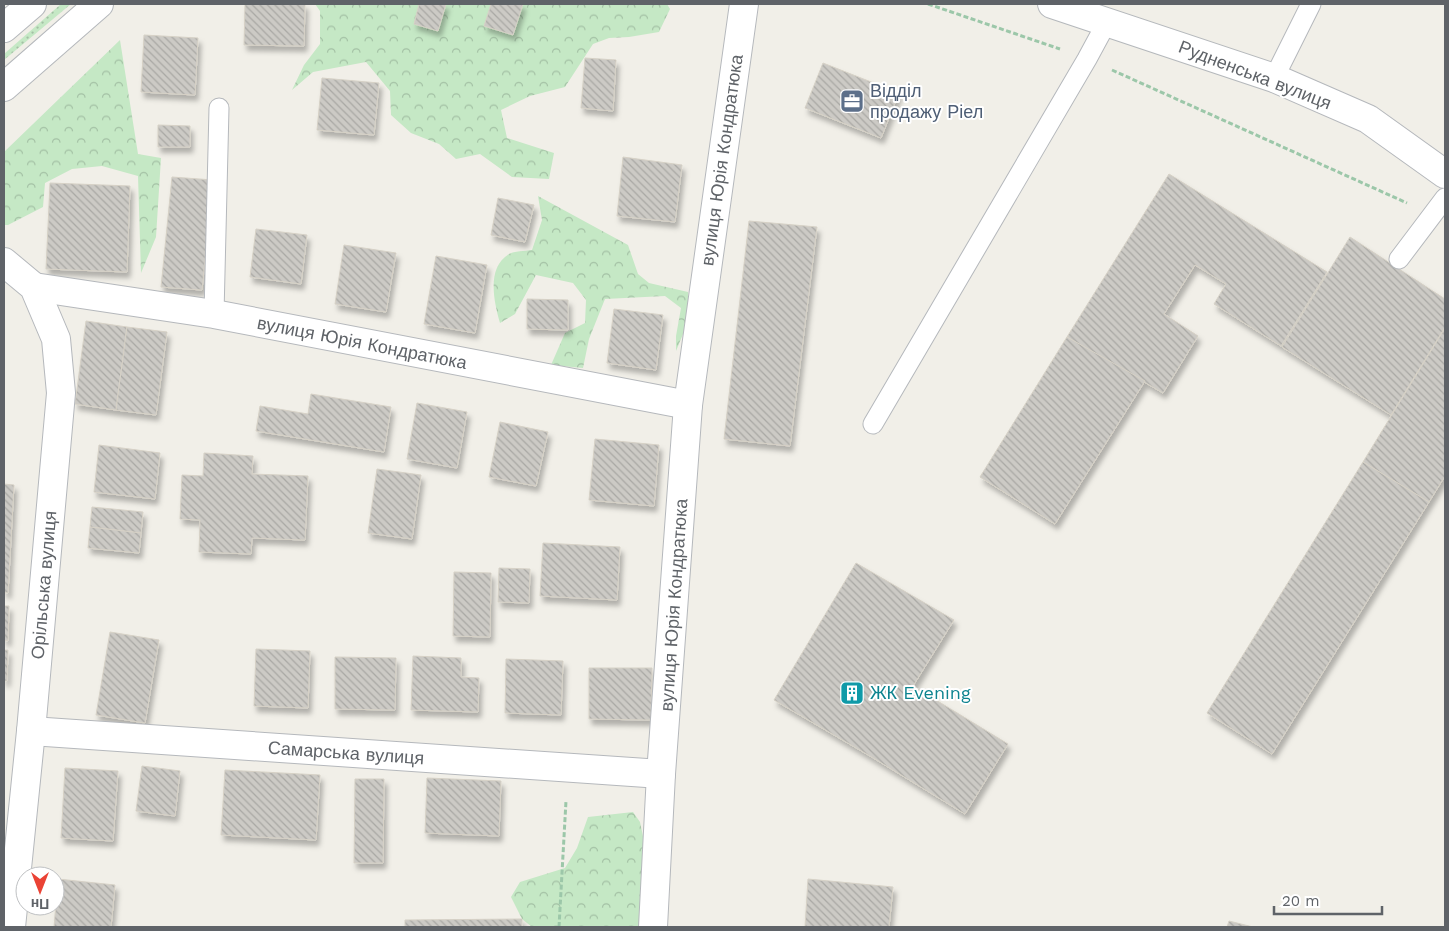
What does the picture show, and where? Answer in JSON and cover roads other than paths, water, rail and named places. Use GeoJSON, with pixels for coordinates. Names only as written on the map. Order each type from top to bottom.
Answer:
{"type":"FeatureCollection","features":[{"type":"Feature","properties":{"kind":"street"},"geometry":{"type":"LineString","coordinates":[[4,28],[32,4]]}},
{"type":"Feature","properties":{"kind":"street"},"geometry":{"type":"LineString","coordinates":[[4,87],[99,4]]}},
{"type":"Feature","properties":{"kind":"street","name":"вулиця Юрія Кондратюка"},"geometry":{"type":"LineString","coordinates":[[653,927],[661,774],[688,405],[744,4]]}},
{"type":"Feature","properties":{"kind":"street","name":"Рудненська вулиця"},"geometry":{"type":"LineString","coordinates":[[1052,4],[1274,78],[1368,119],[1445,174]]}},
{"type":"Feature","properties":{"kind":"street","name":"Орільська вулиця"},"geometry":{"type":"LineString","coordinates":[[4,262],[34,287],[56,340],[61,393],[31,731],[11,927]]}},
{"type":"Feature","properties":{"kind":"street","name":"вулиця Юрія Кондратюка"},"geometry":{"type":"LineString","coordinates":[[34,287],[214,314],[688,405]]}},
{"type":"Feature","properties":{"kind":"street","name":"Самарська вулиця"},"geometry":{"type":"LineString","coordinates":[[31,731],[661,774]]}},
{"type":"Feature","properties":{"kind":"lane"},"geometry":{"type":"LineString","coordinates":[[1274,78],[1311,4]]}},
{"type":"Feature","properties":{"kind":"lane"},"geometry":{"type":"LineString","coordinates":[[873,424],[1107,22]]}},
{"type":"Feature","properties":{"kind":"lane"},"geometry":{"type":"LineString","coordinates":[[214,314],[219,108]]}},
{"type":"Feature","properties":{"kind":"lane"},"geometry":{"type":"LineString","coordinates":[[1399,259],[1445,198]]}},
{"type":"Feature","properties":{"kind":"place","name":"Відділ продажу Ріел"},"geometry":{"type":"Point","coordinates":[852,101]}},
{"type":"Feature","properties":{"kind":"place","name":"ЖК Evening"},"geometry":{"type":"Point","coordinates":[852,693]}}]}
